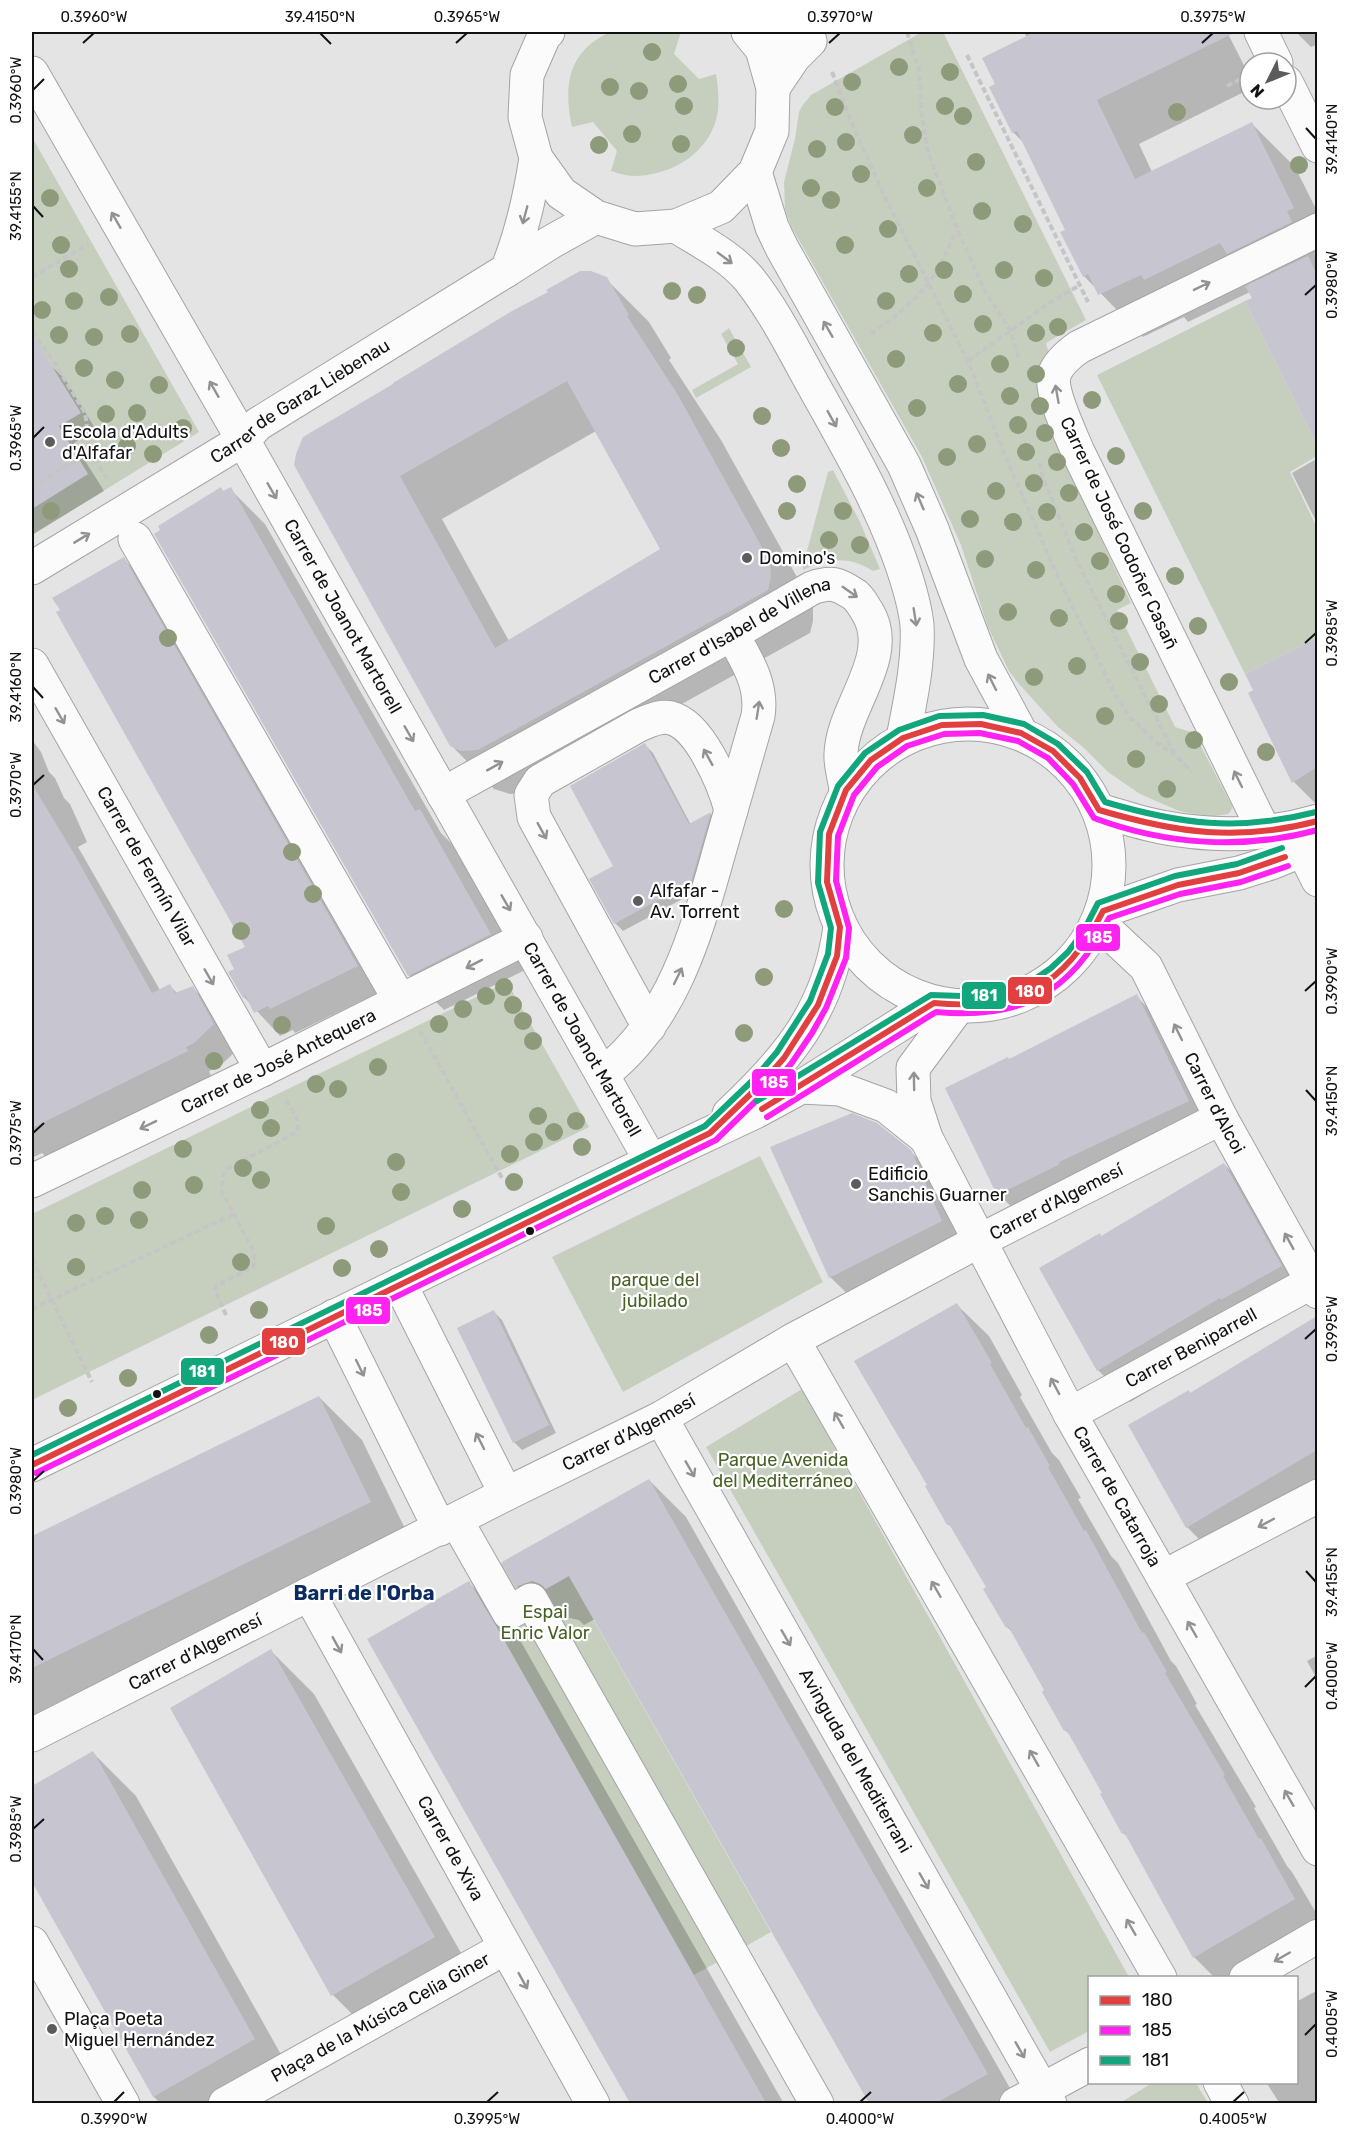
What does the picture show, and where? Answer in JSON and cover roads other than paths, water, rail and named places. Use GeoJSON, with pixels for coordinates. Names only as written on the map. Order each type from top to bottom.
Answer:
{"type":"FeatureCollection","features":[{"type":"Feature","properties":{"kind":"street"},"geometry":{"type":"LineString","coordinates":[[1261,32],[1270,51]]}},
{"type":"Feature","properties":{"kind":"street"},"geometry":{"type":"LineString","coordinates":[[545,33],[528,75],[525,117],[537,158],[561,193],[596,217],[635,229],[676,226],[721,207],[755,172],[772,131],[773,88],[755,40],[820,36]]}},
{"type":"Feature","properties":{"kind":"street"},"geometry":{"type":"LineString","coordinates":[[773,88],[794,57],[820,36]]}},
{"type":"Feature","properties":{"kind":"street","name":"Carrer de Joanot Martorell"},"geometry":{"type":"LineString","coordinates":[[32,73],[243,440],[651,1161]]}},
{"type":"Feature","properties":{"kind":"street"},"geometry":{"type":"LineString","coordinates":[[1298,107],[1317,146]]}},
{"type":"Feature","properties":{"kind":"street"},"geometry":{"type":"LineString","coordinates":[[507,270],[520,237],[537,158]]}},
{"type":"Feature","properties":{"kind":"street"},"geometry":{"type":"LineString","coordinates":[[755,172],[772,227],[782,248],[904,465],[932,529],[981,659],[1021,733]]}},
{"type":"Feature","properties":{"kind":"street","name":"Carrer de Garaz Liebenau"},"geometry":{"type":"LineString","coordinates":[[32,568],[243,440],[258,424],[550,242],[596,217]]}},
{"type":"Feature","properties":{"kind":"street"},"geometry":{"type":"LineString","coordinates":[[676,226],[732,262],[749,279],[776,319],[818,393],[863,475],[892,537],[910,590],[917,624],[916,652],[903,738]]}},
{"type":"Feature","properties":{"kind":"street","name":"Carrer de José Codoñer Casañ"},"geometry":{"type":"LineString","coordinates":[[1264,831],[1078,452],[1059,408],[1054,376],[1064,359],[1079,347],[1317,230]]}},
{"type":"Feature","properties":{"kind":"street"},"geometry":{"type":"LineString","coordinates":[[135,538],[394,990]]}},
{"type":"Feature","properties":{"kind":"street","name":"Carrer d'Isabel de Villena"},"geometry":{"type":"LineString","coordinates":[[443,794],[812,588],[827,583],[842,586],[860,599],[872,620],[877,638],[873,659],[848,722],[841,754],[846,790]]}},
{"type":"Feature","properties":{"kind":"street"},"geometry":{"type":"LineString","coordinates":[[603,1074],[630,1052],[649,1027],[680,974],[697,930],[758,716],[760,701],[751,669],[732,634]]}},
{"type":"Feature","properties":{"kind":"street","name":"Carrer de Fermín Vilar"},"geometry":{"type":"LineString","coordinates":[[32,665],[272,1081]]}},
{"type":"Feature","properties":{"kind":"street"},"geometry":{"type":"LineString","coordinates":[[649,1027],[534,817],[531,795],[540,781],[639,725],[654,718],[670,718],[685,724],[698,739],[726,792],[731,810]]}},
{"type":"Feature","properties":{"kind":"street"},"geometry":{"type":"LineString","coordinates":[[981,724],[1021,733],[1053,751],[1080,778],[1099,810],[1108,843],[1110,878],[1101,916],[1075,959],[1041,987],[1001,1004],[946,1005],[896,987],[863,962],[840,927],[827,882],[829,834],[846,790],[871,760],[903,738],[942,725],[981,724]]}},
{"type":"Feature","properties":{"kind":"street"},"geometry":{"type":"LineString","coordinates":[[1099,810],[1162,827],[1230,835],[1317,821]]}},
{"type":"Feature","properties":{"kind":"street"},"geometry":{"type":"LineString","coordinates":[[1101,916],[1178,885],[1250,870],[1310,846],[1317,880]]}},
{"type":"Feature","properties":{"kind":"street","name":"Carrer d'Alcoi"},"geometry":{"type":"LineString","coordinates":[[1101,916],[1146,967],[1221,1118],[1315,1287]]}},
{"type":"Feature","properties":{"kind":"street"},"geometry":{"type":"LineString","coordinates":[[710,1133],[760,1085],[784,1058],[805,1028],[818,1005],[837,956],[840,927]]}},
{"type":"Feature","properties":{"kind":"street","name":"Carrer de José Antequera"},"geometry":{"type":"LineString","coordinates":[[32,1181],[272,1081],[526,938]]}},
{"type":"Feature","properties":{"kind":"street"},"geometry":{"type":"LineString","coordinates":[[32,1466],[334,1316],[755,1112],[946,1005]]}},
{"type":"Feature","properties":{"kind":"street","name":"Carrer de Catarroja"},"geometry":{"type":"LineString","coordinates":[[946,1005],[913,1068],[914,1101],[926,1138],[1070,1414],[1317,1849]]}},
{"type":"Feature","properties":{"kind":"street","name":"Carrer de Catarroja"},"geometry":{"type":"LineString","coordinates":[[801,1087],[840,1089],[886,1106],[926,1138]]}},
{"type":"Feature","properties":{"kind":"street","name":"Carrer d’Algemesí"},"geometry":{"type":"LineString","coordinates":[[32,1735],[309,1593],[661,1418],[793,1340],[979,1241],[1221,1118]]}},
{"type":"Feature","properties":{"kind":"street"},"geometry":{"type":"LineString","coordinates":[[400,1284],[506,1494]]}},
{"type":"Feature","properties":{"kind":"street","name":"Carrer Beniparrell"},"geometry":{"type":"LineString","coordinates":[[1070,1414],[1315,1287]]}},
{"type":"Feature","properties":{"kind":"street"},"geometry":{"type":"LineString","coordinates":[[334,1316],[448,1525],[508,1613],[531,1600],[817,2103]]}},
{"type":"Feature","properties":{"kind":"street"},"geometry":{"type":"LineString","coordinates":[[793,1340],[1159,1976]]}},
{"type":"Feature","properties":{"kind":"street","name":"Avinguda del Mediterrani"},"geometry":{"type":"LineString","coordinates":[[661,1418],[1036,2099]]}},
{"type":"Feature","properties":{"kind":"street"},"geometry":{"type":"LineString","coordinates":[[1162,1577],[1317,1496]]}},
{"type":"Feature","properties":{"kind":"street","name":"Carrer de Xiva"},"geometry":{"type":"LineString","coordinates":[[309,1593],[593,2103]]}},
{"type":"Feature","properties":{"kind":"street"},"geometry":{"type":"LineString","coordinates":[[1248,1976],[1317,1936]]}},
{"type":"Feature","properties":{"kind":"street"},"geometry":{"type":"LineString","coordinates":[[32,1943],[123,2103]]}},
{"type":"Feature","properties":{"kind":"street","name":"Plaça de la Música Celia Giner"},"geometry":{"type":"LineString","coordinates":[[225,2103],[505,1948]]}},
{"type":"Feature","properties":{"kind":"street"},"geometry":{"type":"LineString","coordinates":[[1036,2099],[1088,2065]]}},
{"type":"Feature","properties":{"kind":"street"},"geometry":{"type":"LineString","coordinates":[[1221,2084],[1232,2103]]}},
{"type":"Feature","properties":{"kind":"place","name":"Escola d'Adults d'Alfafar"},"geometry":{"type":"Point","coordinates":[50,442]}},
{"type":"Feature","properties":{"kind":"place","name":"Domino's"},"geometry":{"type":"Point","coordinates":[747,558]}},
{"type":"Feature","properties":{"kind":"place","name":"Alfafar - Av. Torrent"},"geometry":{"type":"Point","coordinates":[638,901]}},
{"type":"Feature","properties":{"kind":"place","name":"Edificio Sanchis Guarner"},"geometry":{"type":"Point","coordinates":[856,1184]}},
{"type":"Feature","properties":{"kind":"place","name":"Plaça Poeta Miguel Hernández"},"geometry":{"type":"Point","coordinates":[52,2029]}},
{"type":"Feature","properties":{"kind":"district","name":"Barri de l'Orba"},"geometry":{"type":"Point","coordinates":[364,1593]}},
{"type":"Feature","properties":{"kind":"park label","name":"parque del jubilado"},"geometry":{"type":"Point","coordinates":[655,1290]}},
{"type":"Feature","properties":{"kind":"park label","name":"Parque Avenida del Mediterráneo"},"geometry":{"type":"Point","coordinates":[783,1470]}},
{"type":"Feature","properties":{"kind":"park label","name":"Espai Enric Valor"},"geometry":{"type":"Point","coordinates":[545,1622]}}]}
